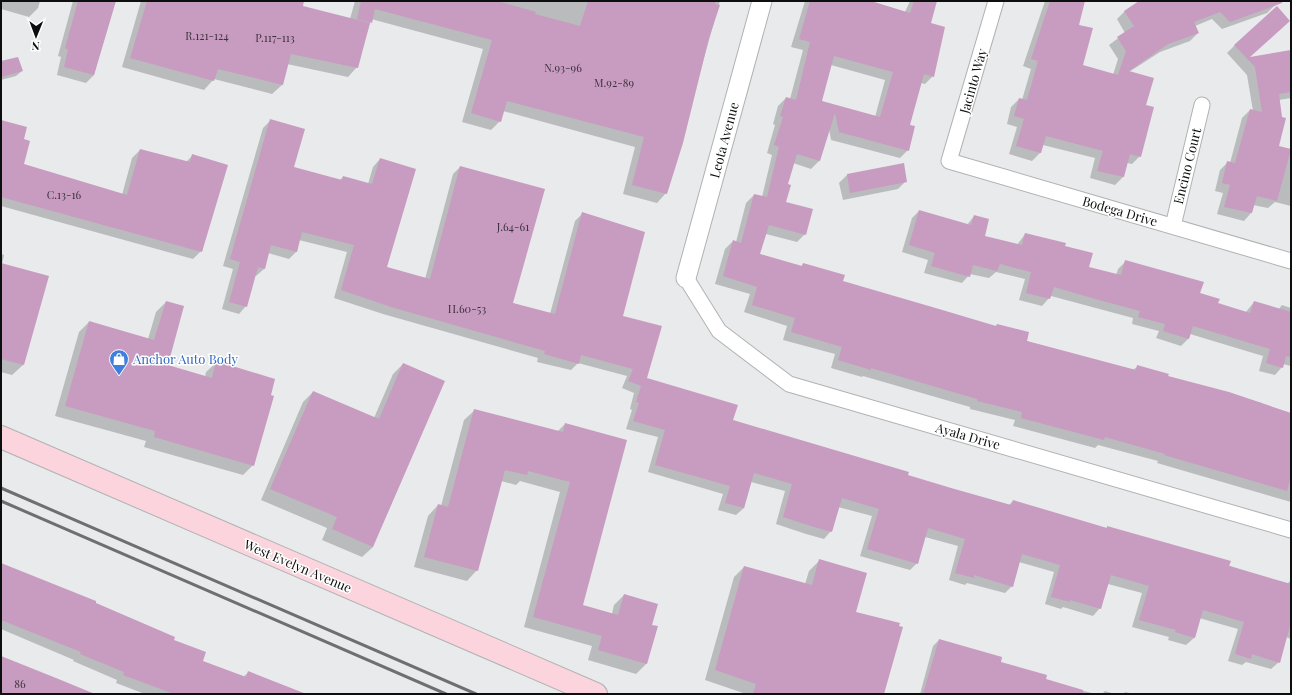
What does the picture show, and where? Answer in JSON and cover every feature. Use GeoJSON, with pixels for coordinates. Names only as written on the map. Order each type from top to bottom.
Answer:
{"type":"FeatureCollection","features":[{"type":"Feature","properties":{"kind":"main road","name":"West Evelyn Avenue"},"geometry":{"type":"LineString","coordinates":[[1,437],[596,694]]}},
{"type":"Feature","properties":{"kind":"street","name":"Leota Avenue"},"geometry":{"type":"LineString","coordinates":[[686,278],[762,1]]}},
{"type":"Feature","properties":{"kind":"street","name":"Jacinto Way"},"geometry":{"type":"LineString","coordinates":[[950,161],[996,1]]}},
{"type":"Feature","properties":{"kind":"street","name":"Encino Court"},"geometry":{"type":"LineString","coordinates":[[1172,226],[1202,105]]}},
{"type":"Feature","properties":{"kind":"street","name":"Bodega Drive"},"geometry":{"type":"LineString","coordinates":[[950,161],[1291,261]]}},
{"type":"Feature","properties":{"kind":"street","name":"Ayala Drive"},"geometry":{"type":"LineString","coordinates":[[686,278],[719,331],[789,384],[1291,530]]}},
{"type":"Feature","properties":{"kind":"building"},"geometry":{"type":"Polygon","coordinates":[[[78,1],[116,1],[94,75],[64,67],[68,50],[65,48],[78,1]]]}},
{"type":"Feature","properties":{"kind":"building"},"geometry":{"type":"Polygon","coordinates":[[[147,1],[304,1],[303,6],[370,23],[358,68],[291,54],[283,85],[218,69],[214,81],[130,58],[147,1]]]}},
{"type":"Feature","properties":{"kind":"building"},"geometry":{"type":"Polygon","coordinates":[[[361,1],[497,1],[536,12],[535,14],[580,26],[588,1],[716,1],[715,4],[720,5],[709,38],[683,143],[667,194],[632,185],[644,137],[507,101],[501,122],[471,113],[492,40],[375,9],[372,23],[357,19],[361,1]]]}},
{"type":"Feature","properties":{"kind":"building"},"geometry":{"type":"Polygon","coordinates":[[[810,1],[871,1],[910,13],[914,1],[937,1],[931,23],[945,27],[934,77],[924,74],[910,125],[915,126],[909,151],[839,132],[835,113],[820,161],[797,154],[788,184],[791,185],[786,202],[813,209],[806,235],[769,225],[760,254],[802,266],[803,263],[845,275],[843,281],[996,326],[997,324],[1029,332],[1027,341],[1136,370],[1137,365],[1169,374],[1168,376],[1229,392],[1291,413],[1291,476],[1287,491],[1105,437],[1104,440],[1021,418],[1022,412],[977,401],[977,399],[871,368],[871,370],[838,360],[842,347],[791,332],[795,318],[752,305],[757,287],[723,276],[733,240],[741,243],[754,194],[767,197],[779,147],[774,145],[783,117],[780,116],[786,97],[796,100],[810,42],[799,39],[810,1]],[[834,56],[822,101],[880,117],[893,72],[834,56]]]}},
{"type":"Feature","properties":{"kind":"building"},"geometry":{"type":"Polygon","coordinates":[[[1050,1],[1085,1],[1079,25],[1093,28],[1083,65],[1118,75],[1126,51],[1117,37],[1134,26],[1124,11],[1139,1],[1282,1],[1282,3],[1230,22],[1220,12],[1194,22],[1199,33],[1168,44],[1129,71],[1154,78],[1146,105],[1154,107],[1141,157],[1130,154],[1124,177],[1097,171],[1103,151],[1046,136],[1041,153],[1016,146],[1024,119],[1014,116],[1019,98],[1027,100],[1038,61],[1031,59],[1050,1]]]}},
{"type":"Feature","properties":{"kind":"building"},"geometry":{"type":"Polygon","coordinates":[[[1277,6],[1290,21],[1250,57],[1291,50],[1291,92],[1279,94],[1282,117],[1286,118],[1279,146],[1291,149],[1277,201],[1257,196],[1252,213],[1224,207],[1230,185],[1222,183],[1227,161],[1235,163],[1250,109],[1262,112],[1255,67],[1234,45],[1277,6]]]}},
{"type":"Feature","properties":{"kind":"building"},"geometry":{"type":"Polygon","coordinates":[[[18,57],[23,71],[1,77],[1,61],[18,57]]]}},
{"type":"Feature","properties":{"kind":"building"},"geometry":{"type":"Polygon","coordinates":[[[270,119],[305,129],[294,167],[342,180],[343,176],[372,184],[380,158],[416,169],[387,267],[430,279],[460,166],[545,189],[513,303],[555,314],[582,212],[645,232],[623,316],[662,326],[647,378],[738,405],[733,420],[909,472],[908,475],[1011,505],[1013,500],[1107,528],[1107,526],[1231,561],[1229,566],[1291,584],[1291,622],[1280,663],[1252,654],[1251,659],[1235,654],[1244,622],[1203,610],[1195,638],[1175,632],[1176,630],[1139,620],[1149,586],[1111,575],[1101,609],[1070,600],[1070,602],[1051,597],[1060,565],[1022,554],[1013,587],[974,575],[974,578],[955,573],[965,539],[928,528],[918,564],[867,549],[879,509],[842,498],[832,532],[783,517],[792,484],[754,473],[744,508],[725,503],[730,486],[655,465],[665,430],[633,421],[639,403],[636,402],[641,386],[628,381],[633,369],[581,355],[579,364],[544,354],[545,351],[391,307],[341,290],[354,245],[302,232],[297,252],[271,245],[265,269],[258,267],[247,307],[229,302],[240,262],[230,259],[270,119]]]}},
{"type":"Feature","properties":{"kind":"building"},"geometry":{"type":"Polygon","coordinates":[[[1,120],[27,127],[24,139],[30,141],[24,164],[127,195],[140,149],[190,162],[192,154],[228,165],[202,252],[1,197],[1,120]]]}},
{"type":"Feature","properties":{"kind":"building"},"geometry":{"type":"Polygon","coordinates":[[[904,163],[907,182],[850,193],[847,174],[904,163]]]}},
{"type":"Feature","properties":{"kind":"building"},"geometry":{"type":"Polygon","coordinates":[[[919,210],[971,225],[974,215],[989,219],[985,236],[1022,245],[1025,233],[1066,243],[1065,246],[1093,253],[1089,267],[1121,275],[1125,260],[1204,282],[1200,293],[1220,299],[1218,303],[1250,313],[1254,301],[1291,312],[1291,357],[1286,356],[1283,368],[1266,363],[1270,349],[1193,326],[1189,339],[1163,331],[1165,324],[1138,317],[1140,311],[1054,287],[1050,299],[1026,293],[1031,272],[1000,264],[997,271],[973,265],[970,277],[931,266],[935,253],[909,245],[919,210]]]}},
{"type":"Feature","properties":{"kind":"building"},"geometry":{"type":"Polygon","coordinates":[[[1,263],[49,276],[24,365],[1,359],[1,263]]]}},
{"type":"Feature","properties":{"kind":"building"},"geometry":{"type":"Polygon","coordinates":[[[166,301],[184,306],[168,365],[212,378],[216,361],[275,379],[271,395],[274,396],[254,466],[154,437],[155,431],[65,406],[89,321],[154,340],[166,301]]]}},
{"type":"Feature","properties":{"kind":"building"},"geometry":{"type":"Polygon","coordinates":[[[403,363],[445,381],[373,547],[332,529],[337,517],[270,489],[313,391],[379,419],[403,363]]]}},
{"type":"Feature","properties":{"kind":"building"},"geometry":{"type":"Polygon","coordinates":[[[474,409],[563,432],[565,423],[627,440],[583,605],[618,615],[624,594],[658,604],[652,625],[658,626],[647,664],[598,650],[602,636],[533,617],[570,482],[528,471],[527,475],[505,470],[478,571],[424,557],[438,504],[448,507],[474,409]]]}},
{"type":"Feature","properties":{"kind":"building"},"geometry":{"type":"Polygon","coordinates":[[[819,559],[867,573],[856,612],[900,623],[899,626],[903,627],[884,694],[753,694],[756,684],[715,670],[744,566],[812,585],[819,559]]]}},
{"type":"Feature","properties":{"kind":"building"},"geometry":{"type":"Polygon","coordinates":[[[1,563],[96,601],[96,603],[175,637],[174,640],[206,652],[203,661],[246,677],[248,671],[306,694],[174,694],[123,675],[124,672],[80,654],[81,652],[1,620],[1,563]]]}},
{"type":"Feature","properties":{"kind":"building"},"geometry":{"type":"Polygon","coordinates":[[[939,639],[1002,657],[1001,662],[1047,675],[1046,679],[1083,690],[1083,694],[923,694],[939,639]]]}},
{"type":"Feature","properties":{"kind":"building"},"geometry":{"type":"Polygon","coordinates":[[[1,656],[56,678],[95,694],[1,694],[1,656]]]}},
{"type":"Feature","properties":{"kind":"railway"},"geometry":{"type":"LineString","coordinates":[[1,488],[476,694]]}},
{"type":"Feature","properties":{"kind":"railway"},"geometry":{"type":"LineString","coordinates":[[1,501],[446,694]]}},
{"type":"Feature","properties":{"kind":"place","name":"Anchor Auto Body"},"geometry":{"type":"Point","coordinates":[119,376]}}]}
